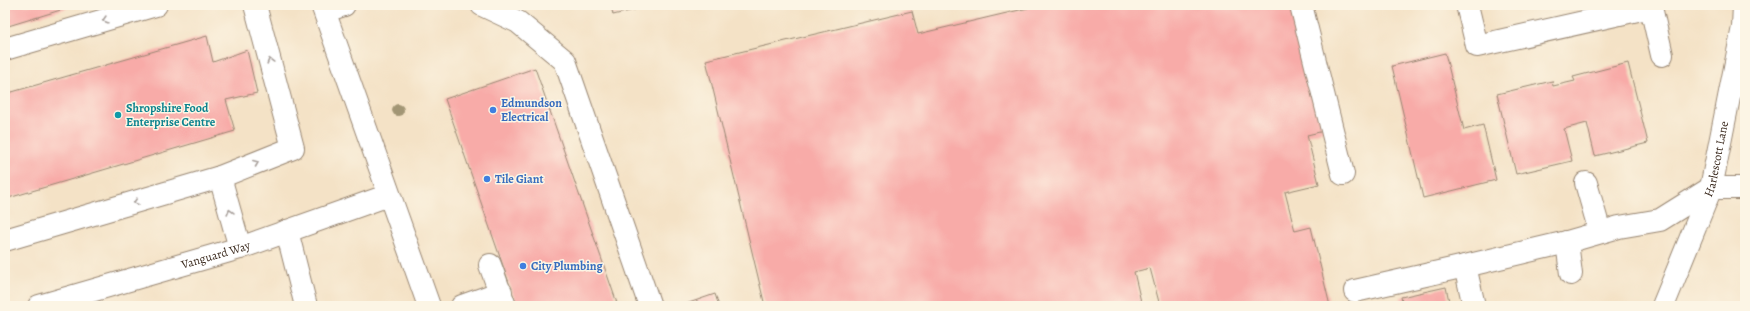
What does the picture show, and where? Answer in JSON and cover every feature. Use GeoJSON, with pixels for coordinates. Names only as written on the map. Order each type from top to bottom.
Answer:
{"type":"FeatureCollection","features":[{"type":"Feature","properties":{"kind":"street"},"geometry":{"type":"LineString","coordinates":[[5,49],[156,5]]}},
{"type":"Feature","properties":{"kind":"street"},"geometry":{"type":"LineString","coordinates":[[5,240],[220,177],[293,148],[255,5]]}},
{"type":"Feature","properties":{"kind":"street"},"geometry":{"type":"LineString","coordinates":[[482,5],[518,22],[565,61],[650,306]]}},
{"type":"Feature","properties":{"kind":"street"},"geometry":{"type":"LineString","coordinates":[[1301,5],[1343,174]]}},
{"type":"Feature","properties":{"kind":"street"},"geometry":{"type":"LineString","coordinates":[[1467,5],[1476,46],[1651,6],[1662,55]]}},
{"type":"Feature","properties":{"kind":"street","name":"Harlescott Lane"},"geometry":{"type":"LineString","coordinates":[[1664,306],[1711,188],[1743,27],[1744,5]]}},
{"type":"Feature","properties":{"kind":"street"},"geometry":{"type":"LineString","coordinates":[[330,7],[389,195],[429,306]]}},
{"type":"Feature","properties":{"kind":"street"},"geometry":{"type":"LineString","coordinates":[[220,177],[240,248]]}},
{"type":"Feature","properties":{"kind":"street"},"geometry":{"type":"LineString","coordinates":[[1586,183],[1600,232]]}},
{"type":"Feature","properties":{"kind":"street"},"geometry":{"type":"LineString","coordinates":[[1355,291],[1567,242],[1619,227],[1660,220],[1711,188],[1745,188]]}},
{"type":"Feature","properties":{"kind":"street","name":"Vanguard Way"},"geometry":{"type":"LineString","coordinates":[[39,306],[82,300],[240,248],[389,195]]}},
{"type":"Feature","properties":{"kind":"street"},"geometry":{"type":"LineString","coordinates":[[287,231],[306,306]]}},
{"type":"Feature","properties":{"kind":"street"},"geometry":{"type":"LineString","coordinates":[[1567,242],[1571,274]]}},
{"type":"Feature","properties":{"kind":"street"},"geometry":{"type":"LineString","coordinates":[[462,306],[503,299],[490,265]]}},
{"type":"Feature","properties":{"kind":"street"},"geometry":{"type":"LineString","coordinates":[[1465,266],[1474,306]]}},
{"type":"Feature","properties":{"kind":"building"},"geometry":{"type":"Polygon","coordinates":[[[5,5],[77,5],[5,27],[5,5]]]}},
{"type":"Feature","properties":{"kind":"building"},"geometry":{"type":"Polygon","coordinates":[[[611,5],[650,5],[650,6],[613,15],[611,5]]]}},
{"type":"Feature","properties":{"kind":"building"},"geometry":{"type":"Polygon","coordinates":[[[1027,5],[1293,5],[1324,131],[1307,135],[1319,184],[1285,192],[1295,231],[1311,227],[1330,306],[1160,306],[1150,268],[1134,272],[1142,306],[765,306],[706,60],[912,11],[918,34],[1028,8],[1027,5]]]}},
{"type":"Feature","properties":{"kind":"building","name":"Shropshire Food Enterprise Centre"},"geometry":{"type":"Polygon","coordinates":[[[207,36],[213,62],[247,50],[257,93],[226,100],[235,131],[5,199],[5,94],[207,36]]]}},
{"type":"Feature","properties":{"kind":"building"},"geometry":{"type":"Polygon","coordinates":[[[1445,53],[1464,130],[1483,125],[1496,180],[1423,198],[1392,66],[1445,53]]]}},
{"type":"Feature","properties":{"kind":"building"},"geometry":{"type":"Polygon","coordinates":[[[1628,63],[1648,143],[1595,156],[1587,123],[1564,129],[1572,161],[1516,174],[1497,94],[1552,81],[1553,86],[1575,81],[1573,77],[1628,63]]]}},
{"type":"Feature","properties":{"kind":"building"},"geometry":{"type":"Polygon","coordinates":[[[535,68],[618,306],[517,306],[445,99],[535,68]]]}},
{"type":"Feature","properties":{"kind":"building"},"geometry":{"type":"Polygon","coordinates":[[[1446,287],[1450,306],[1403,306],[1401,297],[1446,287]]]}},
{"type":"Feature","properties":{"kind":"building"},"geometry":{"type":"Polygon","coordinates":[[[715,294],[719,306],[680,306],[715,294]]]}},
{"type":"Feature","properties":{"kind":"place","name":"Edmundson Electrical"},"geometry":{"type":"Point","coordinates":[493,110]}},
{"type":"Feature","properties":{"kind":"place","name":"Shropshire Food Enterprise Centre"},"geometry":{"type":"Point","coordinates":[118,115]}},
{"type":"Feature","properties":{"kind":"place","name":"Tile Giant"},"geometry":{"type":"Point","coordinates":[487,179]}},
{"type":"Feature","properties":{"kind":"place","name":"City Plumbing"},"geometry":{"type":"Point","coordinates":[523,266]}}]}
